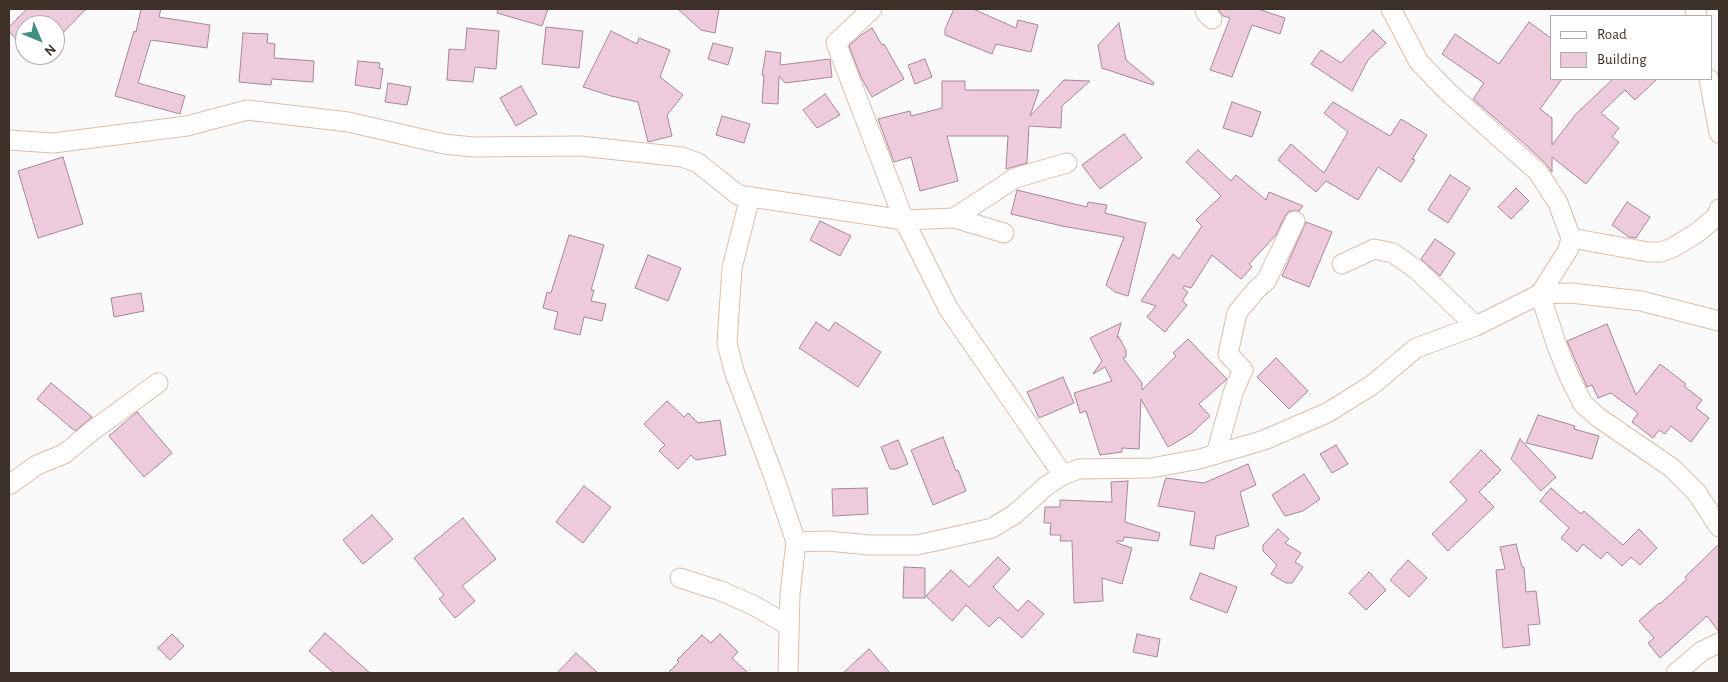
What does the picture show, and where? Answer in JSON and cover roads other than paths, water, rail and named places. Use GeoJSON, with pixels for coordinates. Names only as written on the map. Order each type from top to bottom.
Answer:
{"type":"FeatureCollection","features":[{"type":"Feature","properties":{"kind":"street"},"geometry":{"type":"LineString","coordinates":[[872,9],[836,43],[904,220],[948,308],[1063,475]]}},
{"type":"Feature","properties":{"kind":"street"},"geometry":{"type":"LineString","coordinates":[[1391,9],[1419,62],[1448,92],[1538,172],[1558,203],[1571,238],[1568,250],[1540,294]]}},
{"type":"Feature","properties":{"kind":"street"},"geometry":{"type":"LineString","coordinates":[[1709,80],[1719,133]]}},
{"type":"Feature","properties":{"kind":"street"},"geometry":{"type":"LineString","coordinates":[[9,140],[53,143],[177,127],[247,110],[348,122],[444,144],[473,147],[580,146],[682,157],[698,163],[738,195],[904,220],[954,218],[1004,233]]}},
{"type":"Feature","properties":{"kind":"street"},"geometry":{"type":"LineString","coordinates":[[954,218],[1015,178],[1067,163]]}},
{"type":"Feature","properties":{"kind":"street"},"geometry":{"type":"LineString","coordinates":[[750,197],[732,268],[726,343],[734,371],[796,542],[790,594],[788,673]]}},
{"type":"Feature","properties":{"kind":"street"},"geometry":{"type":"LineString","coordinates":[[1571,238],[1648,252],[1661,252],[1672,248],[1697,233],[1718,213]]}},
{"type":"Feature","properties":{"kind":"street"},"geometry":{"type":"LineString","coordinates":[[1216,454],[1234,390],[1243,370],[1228,354],[1237,313],[1266,281],[1295,221]]}},
{"type":"Feature","properties":{"kind":"street"},"geometry":{"type":"LineString","coordinates":[[1342,264],[1374,249],[1393,253],[1417,270],[1476,326]]}},
{"type":"Feature","properties":{"kind":"street"},"geometry":{"type":"LineString","coordinates":[[796,542],[916,545],[992,528],[1015,514],[1046,486],[1063,475],[1079,469],[1150,468],[1200,459],[1264,440],[1327,413],[1372,385],[1416,348],[1476,326],[1540,294],[1571,293],[1641,301],[1719,321]]}},
{"type":"Feature","properties":{"kind":"street"},"geometry":{"type":"LineString","coordinates":[[1540,294],[1557,346],[1583,404],[1599,418],[1672,468],[1697,493],[1719,527]]}},
{"type":"Feature","properties":{"kind":"street"},"geometry":{"type":"LineString","coordinates":[[9,485],[37,465],[64,454],[158,383]]}},
{"type":"Feature","properties":{"kind":"street"},"geometry":{"type":"LineString","coordinates":[[680,578],[729,594],[755,606],[789,626]]}},
{"type":"Feature","properties":{"kind":"street"},"geometry":{"type":"LineString","coordinates":[[1676,673],[1702,651],[1719,643]]}}]}
